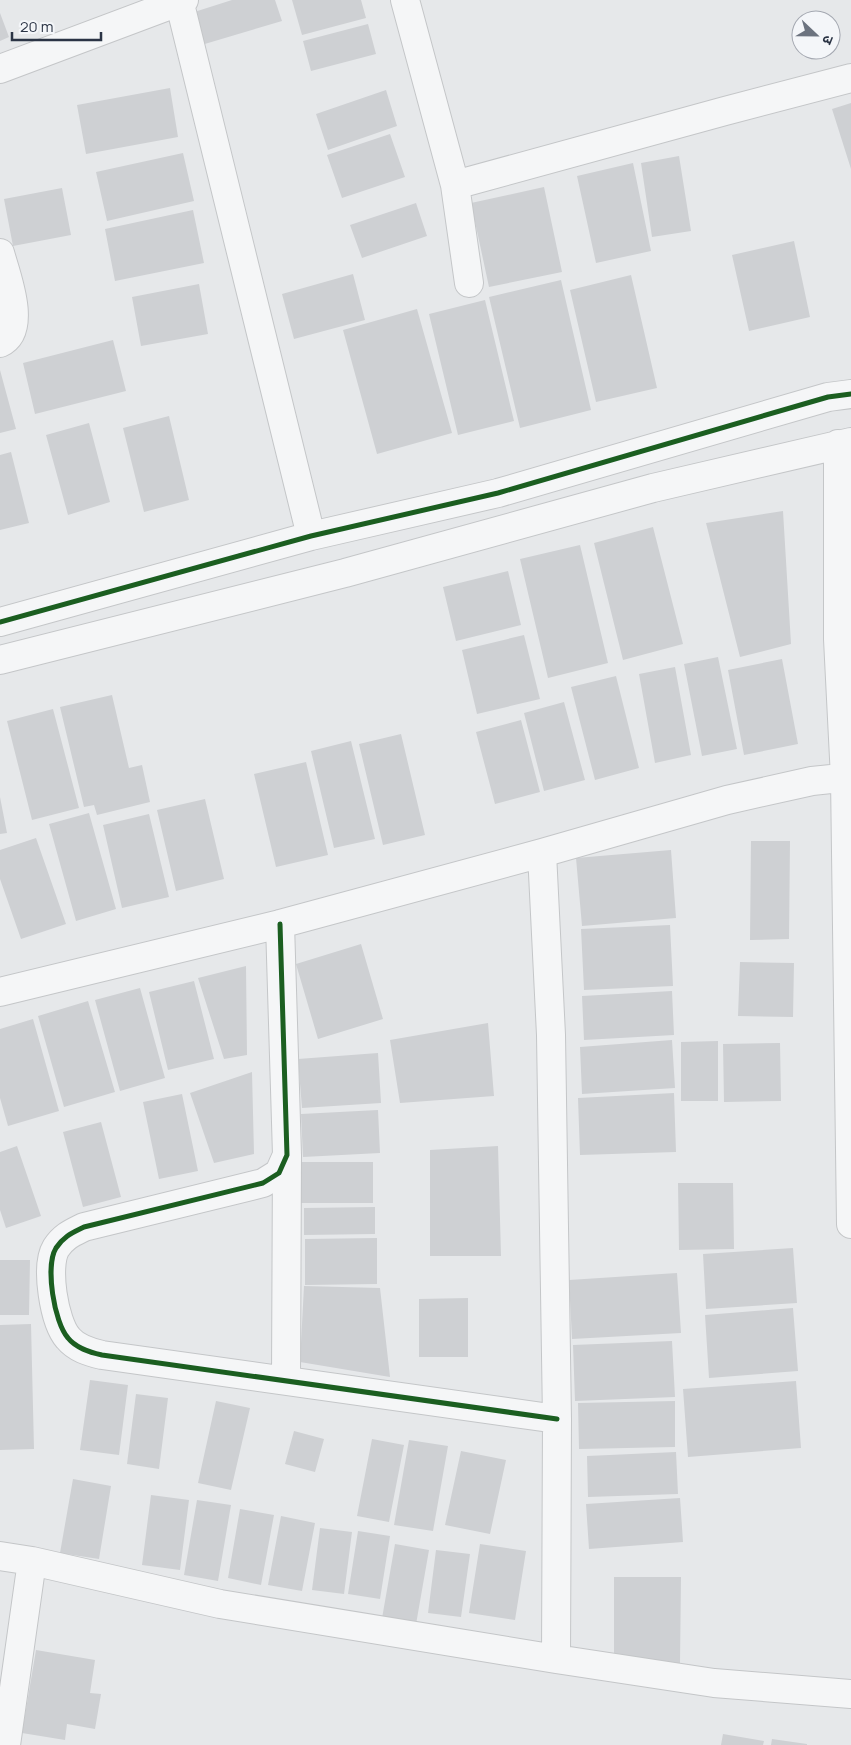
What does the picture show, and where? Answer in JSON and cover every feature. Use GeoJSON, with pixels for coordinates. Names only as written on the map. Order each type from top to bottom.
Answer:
{"type":"FeatureCollection","features":[{"type":"Feature","properties":{"kind":"street"},"geometry":{"type":"LineString","coordinates":[[404,0],[455,185],[469,283]]}},
{"type":"Feature","properties":{"kind":"street"},"geometry":{"type":"LineString","coordinates":[[0,69],[181,1],[311,536]]}},
{"type":"Feature","properties":{"kind":"street"},"geometry":{"type":"LineString","coordinates":[[455,185],[851,78]]}},
{"type":"Feature","properties":{"kind":"street"},"geometry":{"type":"LineString","coordinates":[[0,253],[14,302],[14,324],[5,340],[0,343]]}},
{"type":"Feature","properties":{"kind":"street"},"geometry":{"type":"LineString","coordinates":[[0,622],[311,536],[498,493],[828,397],[851,394]]}},
{"type":"Feature","properties":{"kind":"street"},"geometry":{"type":"LineString","coordinates":[[0,660],[345,573],[653,488],[844,443],[838,639],[848,778],[851,1224]]}},
{"type":"Feature","properties":{"kind":"street"},"geometry":{"type":"LineString","coordinates":[[0,992],[280,924],[542,853],[727,800],[812,781],[848,778]]}},
{"type":"Feature","properties":{"kind":"street"},"geometry":{"type":"LineString","coordinates":[[542,853],[551,1035],[557,1419],[556,1659]]}},
{"type":"Feature","properties":{"kind":"street"},"geometry":{"type":"LineString","coordinates":[[280,924],[287,1155],[286,1380]]}},
{"type":"Feature","properties":{"kind":"street"},"geometry":{"type":"LineString","coordinates":[[287,1155],[279,1173],[263,1183],[84,1227],[66,1236],[55,1250],[51,1270],[58,1323],[68,1338],[83,1350],[102,1355],[557,1419]]}},
{"type":"Feature","properties":{"kind":"street"},"geometry":{"type":"LineString","coordinates":[[0,1556],[32,1561],[220,1604],[556,1659],[714,1683],[851,1694]]}},
{"type":"Feature","properties":{"kind":"street"},"geometry":{"type":"LineString","coordinates":[[6,1745],[32,1561]]}},
{"type":"Feature","properties":{"kind":"building"},"geometry":{"type":"Polygon","coordinates":[[[232,0],[275,0],[282,21],[198,46],[188,14],[232,0]]]}},
{"type":"Feature","properties":{"kind":"building"},"geometry":{"type":"Polygon","coordinates":[[[292,0],[361,0],[366,18],[302,35],[292,0]]]}},
{"type":"Feature","properties":{"kind":"building"},"geometry":{"type":"Polygon","coordinates":[[[0,13],[9,37],[0,41],[0,13]]]}},
{"type":"Feature","properties":{"kind":"building"},"geometry":{"type":"Polygon","coordinates":[[[368,24],[376,54],[311,71],[303,41],[368,24]]]}},
{"type":"Feature","properties":{"kind":"building"},"geometry":{"type":"Polygon","coordinates":[[[170,88],[178,137],[86,154],[77,105],[170,88]]]}},
{"type":"Feature","properties":{"kind":"building"},"geometry":{"type":"Polygon","coordinates":[[[386,90],[397,126],[328,150],[316,114],[386,90]]]}},
{"type":"Feature","properties":{"kind":"building"},"geometry":{"type":"Polygon","coordinates":[[[851,103],[851,169],[832,109],[851,103]]]}},
{"type":"Feature","properties":{"kind":"building"},"geometry":{"type":"Polygon","coordinates":[[[390,134],[405,177],[342,198],[327,155],[390,134]]]}},
{"type":"Feature","properties":{"kind":"building"},"geometry":{"type":"Polygon","coordinates":[[[183,153],[194,201],[107,221],[96,172],[183,153]]]}},
{"type":"Feature","properties":{"kind":"building"},"geometry":{"type":"Polygon","coordinates":[[[679,156],[691,231],[652,237],[641,163],[679,156]]]}},
{"type":"Feature","properties":{"kind":"building"},"geometry":{"type":"Polygon","coordinates":[[[633,163],[651,251],[596,263],[577,176],[633,163]]]}},
{"type":"Feature","properties":{"kind":"building"},"geometry":{"type":"Polygon","coordinates":[[[544,187],[562,272],[489,287],[471,203],[544,187]]]}},
{"type":"Feature","properties":{"kind":"building"},"geometry":{"type":"Polygon","coordinates":[[[62,188],[71,235],[13,246],[4,199],[62,188]]]}},
{"type":"Feature","properties":{"kind":"building"},"geometry":{"type":"Polygon","coordinates":[[[416,203],[427,236],[362,258],[350,225],[416,203]]]}},
{"type":"Feature","properties":{"kind":"building"},"geometry":{"type":"Polygon","coordinates":[[[193,210],[204,263],[115,281],[105,229],[193,210]]]}},
{"type":"Feature","properties":{"kind":"building"},"geometry":{"type":"Polygon","coordinates":[[[794,241],[810,317],[749,331],[732,255],[794,241]]]}},
{"type":"Feature","properties":{"kind":"building"},"geometry":{"type":"Polygon","coordinates":[[[353,274],[365,320],[294,339],[282,294],[353,274]]]}},
{"type":"Feature","properties":{"kind":"building"},"geometry":{"type":"Polygon","coordinates":[[[631,275],[657,388],[596,402],[570,290],[631,275]]]}},
{"type":"Feature","properties":{"kind":"building"},"geometry":{"type":"Polygon","coordinates":[[[561,280],[591,410],[520,428],[489,297],[561,280]]]}},
{"type":"Feature","properties":{"kind":"building"},"geometry":{"type":"Polygon","coordinates":[[[199,284],[208,334],[141,346],[132,297],[199,284]]]}},
{"type":"Feature","properties":{"kind":"building"},"geometry":{"type":"Polygon","coordinates":[[[485,300],[514,421],[458,435],[429,314],[485,300]]]}},
{"type":"Feature","properties":{"kind":"building"},"geometry":{"type":"Polygon","coordinates":[[[417,309],[452,433],[377,454],[343,330],[417,309]]]}},
{"type":"Feature","properties":{"kind":"building"},"geometry":{"type":"Polygon","coordinates":[[[113,340],[126,391],[35,414],[23,363],[113,340]]]}},
{"type":"Feature","properties":{"kind":"building"},"geometry":{"type":"Polygon","coordinates":[[[0,370],[16,429],[0,433],[0,370]]]}},
{"type":"Feature","properties":{"kind":"building"},"geometry":{"type":"Polygon","coordinates":[[[169,416],[189,500],[144,512],[123,428],[169,416]]]}},
{"type":"Feature","properties":{"kind":"building"},"geometry":{"type":"Polygon","coordinates":[[[89,423],[110,502],[68,515],[46,435],[89,423]]]}},
{"type":"Feature","properties":{"kind":"building"},"geometry":{"type":"Polygon","coordinates":[[[11,452],[29,523],[0,530],[0,455],[11,452]]]}},
{"type":"Feature","properties":{"kind":"building"},"geometry":{"type":"Polygon","coordinates":[[[783,511],[791,644],[740,657],[706,523],[783,511]]]}},
{"type":"Feature","properties":{"kind":"building"},"geometry":{"type":"Polygon","coordinates":[[[653,527],[683,644],[623,660],[594,543],[653,527]]]}},
{"type":"Feature","properties":{"kind":"building"},"geometry":{"type":"Polygon","coordinates":[[[580,545],[608,663],[548,678],[520,559],[580,545]]]}},
{"type":"Feature","properties":{"kind":"building"},"geometry":{"type":"Polygon","coordinates":[[[508,571],[521,625],[456,641],[443,587],[508,571]]]}},
{"type":"Feature","properties":{"kind":"building"},"geometry":{"type":"Polygon","coordinates":[[[524,635],[540,699],[477,714],[462,650],[524,635]]]}},
{"type":"Feature","properties":{"kind":"building"},"geometry":{"type":"Polygon","coordinates":[[[718,657],[737,749],[702,756],[684,664],[718,657]]]}},
{"type":"Feature","properties":{"kind":"building"},"geometry":{"type":"Polygon","coordinates":[[[782,659],[798,744],[744,755],[728,670],[782,659]]]}},
{"type":"Feature","properties":{"kind":"building"},"geometry":{"type":"Polygon","coordinates":[[[675,667],[691,755],[655,763],[639,674],[675,667]]]}},
{"type":"Feature","properties":{"kind":"building"},"geometry":{"type":"Polygon","coordinates":[[[616,676],[639,768],[595,780],[571,687],[616,676]]]}},
{"type":"Feature","properties":{"kind":"building"},"geometry":{"type":"Polygon","coordinates":[[[112,695],[129,768],[142,765],[150,802],[97,815],[94,805],[84,807],[60,707],[112,695]]]}},
{"type":"Feature","properties":{"kind":"building"},"geometry":{"type":"Polygon","coordinates":[[[564,702],[585,780],[544,791],[524,713],[564,702]]]}},
{"type":"Feature","properties":{"kind":"building"},"geometry":{"type":"Polygon","coordinates":[[[53,709],[79,808],[32,820],[7,721],[53,709]]]}},
{"type":"Feature","properties":{"kind":"building"},"geometry":{"type":"Polygon","coordinates":[[[521,720],[540,792],[495,804],[476,732],[521,720]]]}},
{"type":"Feature","properties":{"kind":"building"},"geometry":{"type":"Polygon","coordinates":[[[401,734],[425,835],[383,845],[359,744],[401,734]]]}},
{"type":"Feature","properties":{"kind":"building"},"geometry":{"type":"Polygon","coordinates":[[[351,741],[375,839],[334,848],[311,751],[351,741]]]}},
{"type":"Feature","properties":{"kind":"building"},"geometry":{"type":"Polygon","coordinates":[[[306,762],[328,855],[276,867],[254,774],[306,762]]]}},
{"type":"Feature","properties":{"kind":"building"},"geometry":{"type":"Polygon","coordinates":[[[0,797],[7,833],[0,834],[0,797]]]}},
{"type":"Feature","properties":{"kind":"building"},"geometry":{"type":"Polygon","coordinates":[[[205,799],[224,879],[176,891],[157,810],[205,799]]]}},
{"type":"Feature","properties":{"kind":"building"},"geometry":{"type":"Polygon","coordinates":[[[89,813],[116,909],[76,921],[49,824],[89,813]]]}},
{"type":"Feature","properties":{"kind":"building"},"geometry":{"type":"Polygon","coordinates":[[[149,814],[169,897],[122,908],[103,825],[149,814]]]}},
{"type":"Feature","properties":{"kind":"building"},"geometry":{"type":"Polygon","coordinates":[[[36,838],[66,924],[21,939],[0,879],[0,850],[36,838]]]}},
{"type":"Feature","properties":{"kind":"building"},"geometry":{"type":"Polygon","coordinates":[[[751,841],[790,841],[789,939],[750,940],[751,841]]]}},
{"type":"Feature","properties":{"kind":"building"},"geometry":{"type":"Polygon","coordinates":[[[671,850],[676,918],[582,926],[576,858],[671,850]]]}},
{"type":"Feature","properties":{"kind":"building"},"geometry":{"type":"Polygon","coordinates":[[[670,925],[673,986],[584,990],[581,929],[670,925]]]}},
{"type":"Feature","properties":{"kind":"building"},"geometry":{"type":"Polygon","coordinates":[[[361,944],[383,1019],[318,1039],[296,964],[361,944]]]}},
{"type":"Feature","properties":{"kind":"building"},"geometry":{"type":"Polygon","coordinates":[[[740,962],[794,963],[793,1017],[738,1016],[740,962]]]}},
{"type":"Feature","properties":{"kind":"building"},"geometry":{"type":"Polygon","coordinates":[[[246,966],[247,1055],[224,1059],[198,978],[246,966]]]}},
{"type":"Feature","properties":{"kind":"building"},"geometry":{"type":"Polygon","coordinates":[[[194,981],[214,1059],[168,1070],[149,992],[194,981]]]}},
{"type":"Feature","properties":{"kind":"building"},"geometry":{"type":"Polygon","coordinates":[[[140,988],[165,1078],[120,1091],[95,1000],[140,988]]]}},
{"type":"Feature","properties":{"kind":"building"},"geometry":{"type":"Polygon","coordinates":[[[672,991],[674,1035],[584,1040],[582,996],[672,991]]]}},
{"type":"Feature","properties":{"kind":"building"},"geometry":{"type":"Polygon","coordinates":[[[88,1001],[115,1092],[64,1107],[38,1016],[88,1001]]]}},
{"type":"Feature","properties":{"kind":"building"},"geometry":{"type":"Polygon","coordinates":[[[33,1019],[59,1111],[8,1126],[0,1098],[0,1029],[33,1019]]]}},
{"type":"Feature","properties":{"kind":"building"},"geometry":{"type":"Polygon","coordinates":[[[488,1023],[494,1096],[400,1103],[390,1040],[488,1023]]]}},
{"type":"Feature","properties":{"kind":"building"},"geometry":{"type":"Polygon","coordinates":[[[672,1040],[675,1088],[582,1094],[580,1047],[672,1040]]]}},
{"type":"Feature","properties":{"kind":"building"},"geometry":{"type":"Polygon","coordinates":[[[718,1041],[718,1101],[681,1101],[681,1042],[718,1041]]]}},
{"type":"Feature","properties":{"kind":"building"},"geometry":{"type":"Polygon","coordinates":[[[780,1043],[781,1101],[724,1102],[723,1044],[780,1043]]]}},
{"type":"Feature","properties":{"kind":"building"},"geometry":{"type":"Polygon","coordinates":[[[378,1053],[381,1103],[302,1108],[298,1059],[378,1053]]]}},
{"type":"Feature","properties":{"kind":"building"},"geometry":{"type":"Polygon","coordinates":[[[252,1072],[254,1154],[214,1163],[190,1093],[252,1072]]]}},
{"type":"Feature","properties":{"kind":"building"},"geometry":{"type":"Polygon","coordinates":[[[674,1093],[676,1152],[580,1155],[578,1098],[674,1093]]]}},
{"type":"Feature","properties":{"kind":"building"},"geometry":{"type":"Polygon","coordinates":[[[182,1094],[198,1171],[159,1179],[143,1102],[182,1094]]]}},
{"type":"Feature","properties":{"kind":"building"},"geometry":{"type":"Polygon","coordinates":[[[378,1110],[380,1153],[303,1157],[301,1114],[378,1110]]]}},
{"type":"Feature","properties":{"kind":"building"},"geometry":{"type":"Polygon","coordinates":[[[101,1122],[121,1197],[83,1207],[63,1132],[101,1122]]]}},
{"type":"Feature","properties":{"kind":"building"},"geometry":{"type":"Polygon","coordinates":[[[17,1146],[41,1216],[6,1228],[0,1210],[0,1152],[17,1146]]]}},
{"type":"Feature","properties":{"kind":"building"},"geometry":{"type":"Polygon","coordinates":[[[498,1146],[501,1256],[430,1256],[430,1150],[498,1146]]]}},
{"type":"Feature","properties":{"kind":"building"},"geometry":{"type":"Polygon","coordinates":[[[299,1162],[373,1162],[373,1203],[299,1203],[299,1162]]]}},
{"type":"Feature","properties":{"kind":"building"},"geometry":{"type":"Polygon","coordinates":[[[678,1183],[733,1183],[734,1249],[679,1250],[678,1183]]]}},
{"type":"Feature","properties":{"kind":"building"},"geometry":{"type":"Polygon","coordinates":[[[375,1207],[375,1234],[304,1235],[304,1208],[375,1207]]]}},
{"type":"Feature","properties":{"kind":"building"},"geometry":{"type":"Polygon","coordinates":[[[377,1238],[377,1284],[305,1285],[305,1239],[377,1238]]]}},
{"type":"Feature","properties":{"kind":"building"},"geometry":{"type":"Polygon","coordinates":[[[793,1248],[797,1303],[706,1309],[703,1254],[793,1248]]]}},
{"type":"Feature","properties":{"kind":"building"},"geometry":{"type":"Polygon","coordinates":[[[0,1260],[30,1260],[29,1315],[0,1315],[0,1260]]]}},
{"type":"Feature","properties":{"kind":"building"},"geometry":{"type":"Polygon","coordinates":[[[677,1273],[681,1333],[572,1339],[569,1280],[677,1273]]]}},
{"type":"Feature","properties":{"kind":"building"},"geometry":{"type":"Polygon","coordinates":[[[304,1286],[380,1288],[390,1377],[300,1362],[304,1286]]]}},
{"type":"Feature","properties":{"kind":"building"},"geometry":{"type":"Polygon","coordinates":[[[468,1298],[468,1357],[419,1357],[419,1299],[468,1298]]]}},
{"type":"Feature","properties":{"kind":"building"},"geometry":{"type":"Polygon","coordinates":[[[793,1308],[798,1371],[709,1378],[705,1315],[793,1308]]]}},
{"type":"Feature","properties":{"kind":"building"},"geometry":{"type":"Polygon","coordinates":[[[31,1324],[34,1449],[0,1450],[0,1325],[31,1324]]]}},
{"type":"Feature","properties":{"kind":"building"},"geometry":{"type":"Polygon","coordinates":[[[672,1341],[675,1397],[575,1401],[573,1345],[672,1341]]]}},
{"type":"Feature","properties":{"kind":"building"},"geometry":{"type":"Polygon","coordinates":[[[90,1380],[128,1385],[119,1455],[80,1450],[90,1380]]]}},
{"type":"Feature","properties":{"kind":"building"},"geometry":{"type":"Polygon","coordinates":[[[796,1381],[801,1448],[688,1457],[683,1389],[796,1381]]]}},
{"type":"Feature","properties":{"kind":"building"},"geometry":{"type":"Polygon","coordinates":[[[136,1394],[168,1398],[159,1469],[127,1464],[136,1394]]]}},
{"type":"Feature","properties":{"kind":"building"},"geometry":{"type":"Polygon","coordinates":[[[216,1401],[250,1408],[231,1490],[198,1483],[216,1401]]]}},
{"type":"Feature","properties":{"kind":"building"},"geometry":{"type":"Polygon","coordinates":[[[675,1401],[675,1447],[579,1449],[578,1403],[675,1401]]]}},
{"type":"Feature","properties":{"kind":"building"},"geometry":{"type":"Polygon","coordinates":[[[294,1431],[324,1439],[315,1472],[285,1464],[294,1431]]]}},
{"type":"Feature","properties":{"kind":"building"},"geometry":{"type":"Polygon","coordinates":[[[372,1439],[404,1445],[389,1522],[357,1516],[372,1439]]]}},
{"type":"Feature","properties":{"kind":"building"},"geometry":{"type":"Polygon","coordinates":[[[409,1440],[448,1446],[433,1531],[394,1525],[409,1440]]]}},
{"type":"Feature","properties":{"kind":"building"},"geometry":{"type":"Polygon","coordinates":[[[461,1451],[506,1460],[490,1534],[445,1525],[461,1451]]]}},
{"type":"Feature","properties":{"kind":"building"},"geometry":{"type":"Polygon","coordinates":[[[676,1452],[678,1494],[588,1497],[587,1456],[676,1452]]]}},
{"type":"Feature","properties":{"kind":"building"},"geometry":{"type":"Polygon","coordinates":[[[73,1479],[111,1486],[99,1559],[60,1553],[73,1479]]]}},
{"type":"Feature","properties":{"kind":"building"},"geometry":{"type":"Polygon","coordinates":[[[151,1495],[189,1500],[180,1570],[142,1565],[151,1495]]]}},
{"type":"Feature","properties":{"kind":"building"},"geometry":{"type":"Polygon","coordinates":[[[680,1498],[683,1542],[589,1549],[586,1504],[680,1498]]]}},
{"type":"Feature","properties":{"kind":"building"},"geometry":{"type":"Polygon","coordinates":[[[197,1500],[231,1505],[218,1581],[184,1575],[197,1500]]]}},
{"type":"Feature","properties":{"kind":"building"},"geometry":{"type":"Polygon","coordinates":[[[240,1509],[274,1515],[261,1585],[228,1578],[240,1509]]]}},
{"type":"Feature","properties":{"kind":"building"},"geometry":{"type":"Polygon","coordinates":[[[281,1516],[315,1523],[302,1591],[268,1585],[281,1516]]]}},
{"type":"Feature","properties":{"kind":"building"},"geometry":{"type":"Polygon","coordinates":[[[320,1528],[352,1532],[344,1594],[312,1590],[320,1528]]]}},
{"type":"Feature","properties":{"kind":"building"},"geometry":{"type":"Polygon","coordinates":[[[358,1531],[390,1536],[380,1599],[348,1594],[358,1531]]]}},
{"type":"Feature","properties":{"kind":"building"},"geometry":{"type":"Polygon","coordinates":[[[395,1544],[429,1550],[415,1630],[381,1624],[395,1544]]]}},
{"type":"Feature","properties":{"kind":"building"},"geometry":{"type":"Polygon","coordinates":[[[480,1544],[526,1551],[515,1620],[469,1613],[480,1544]]]}},
{"type":"Feature","properties":{"kind":"building"},"geometry":{"type":"Polygon","coordinates":[[[436,1550],[470,1554],[461,1617],[428,1613],[436,1550]]]}},
{"type":"Feature","properties":{"kind":"building"},"geometry":{"type":"Polygon","coordinates":[[[614,1577],[681,1577],[680,1663],[614,1663],[614,1577]]]}},
{"type":"Feature","properties":{"kind":"building"},"geometry":{"type":"Polygon","coordinates":[[[36,1650],[95,1660],[90,1693],[101,1694],[95,1729],[67,1724],[65,1740],[22,1733],[36,1650]]]}},
{"type":"Feature","properties":{"kind":"building"},"geometry":{"type":"Polygon","coordinates":[[[723,1734],[764,1741],[763,1745],[721,1745],[723,1734]]]}},
{"type":"Feature","properties":{"kind":"building"},"geometry":{"type":"Polygon","coordinates":[[[772,1739],[807,1744],[807,1745],[771,1745],[772,1739]]]}},
{"type":"Feature","properties":{"kind":"cycle path"},"geometry":{"type":"LineString","coordinates":[[0,622],[311,536],[498,493],[828,397],[851,394]]}},
{"type":"Feature","properties":{"kind":"cycle path"},"geometry":{"type":"LineString","coordinates":[[280,924],[287,1155],[279,1173],[263,1183],[84,1227],[68,1235],[56,1248],[51,1267],[55,1307],[63,1330],[68,1338],[79,1347],[102,1355],[557,1419]]}}]}
